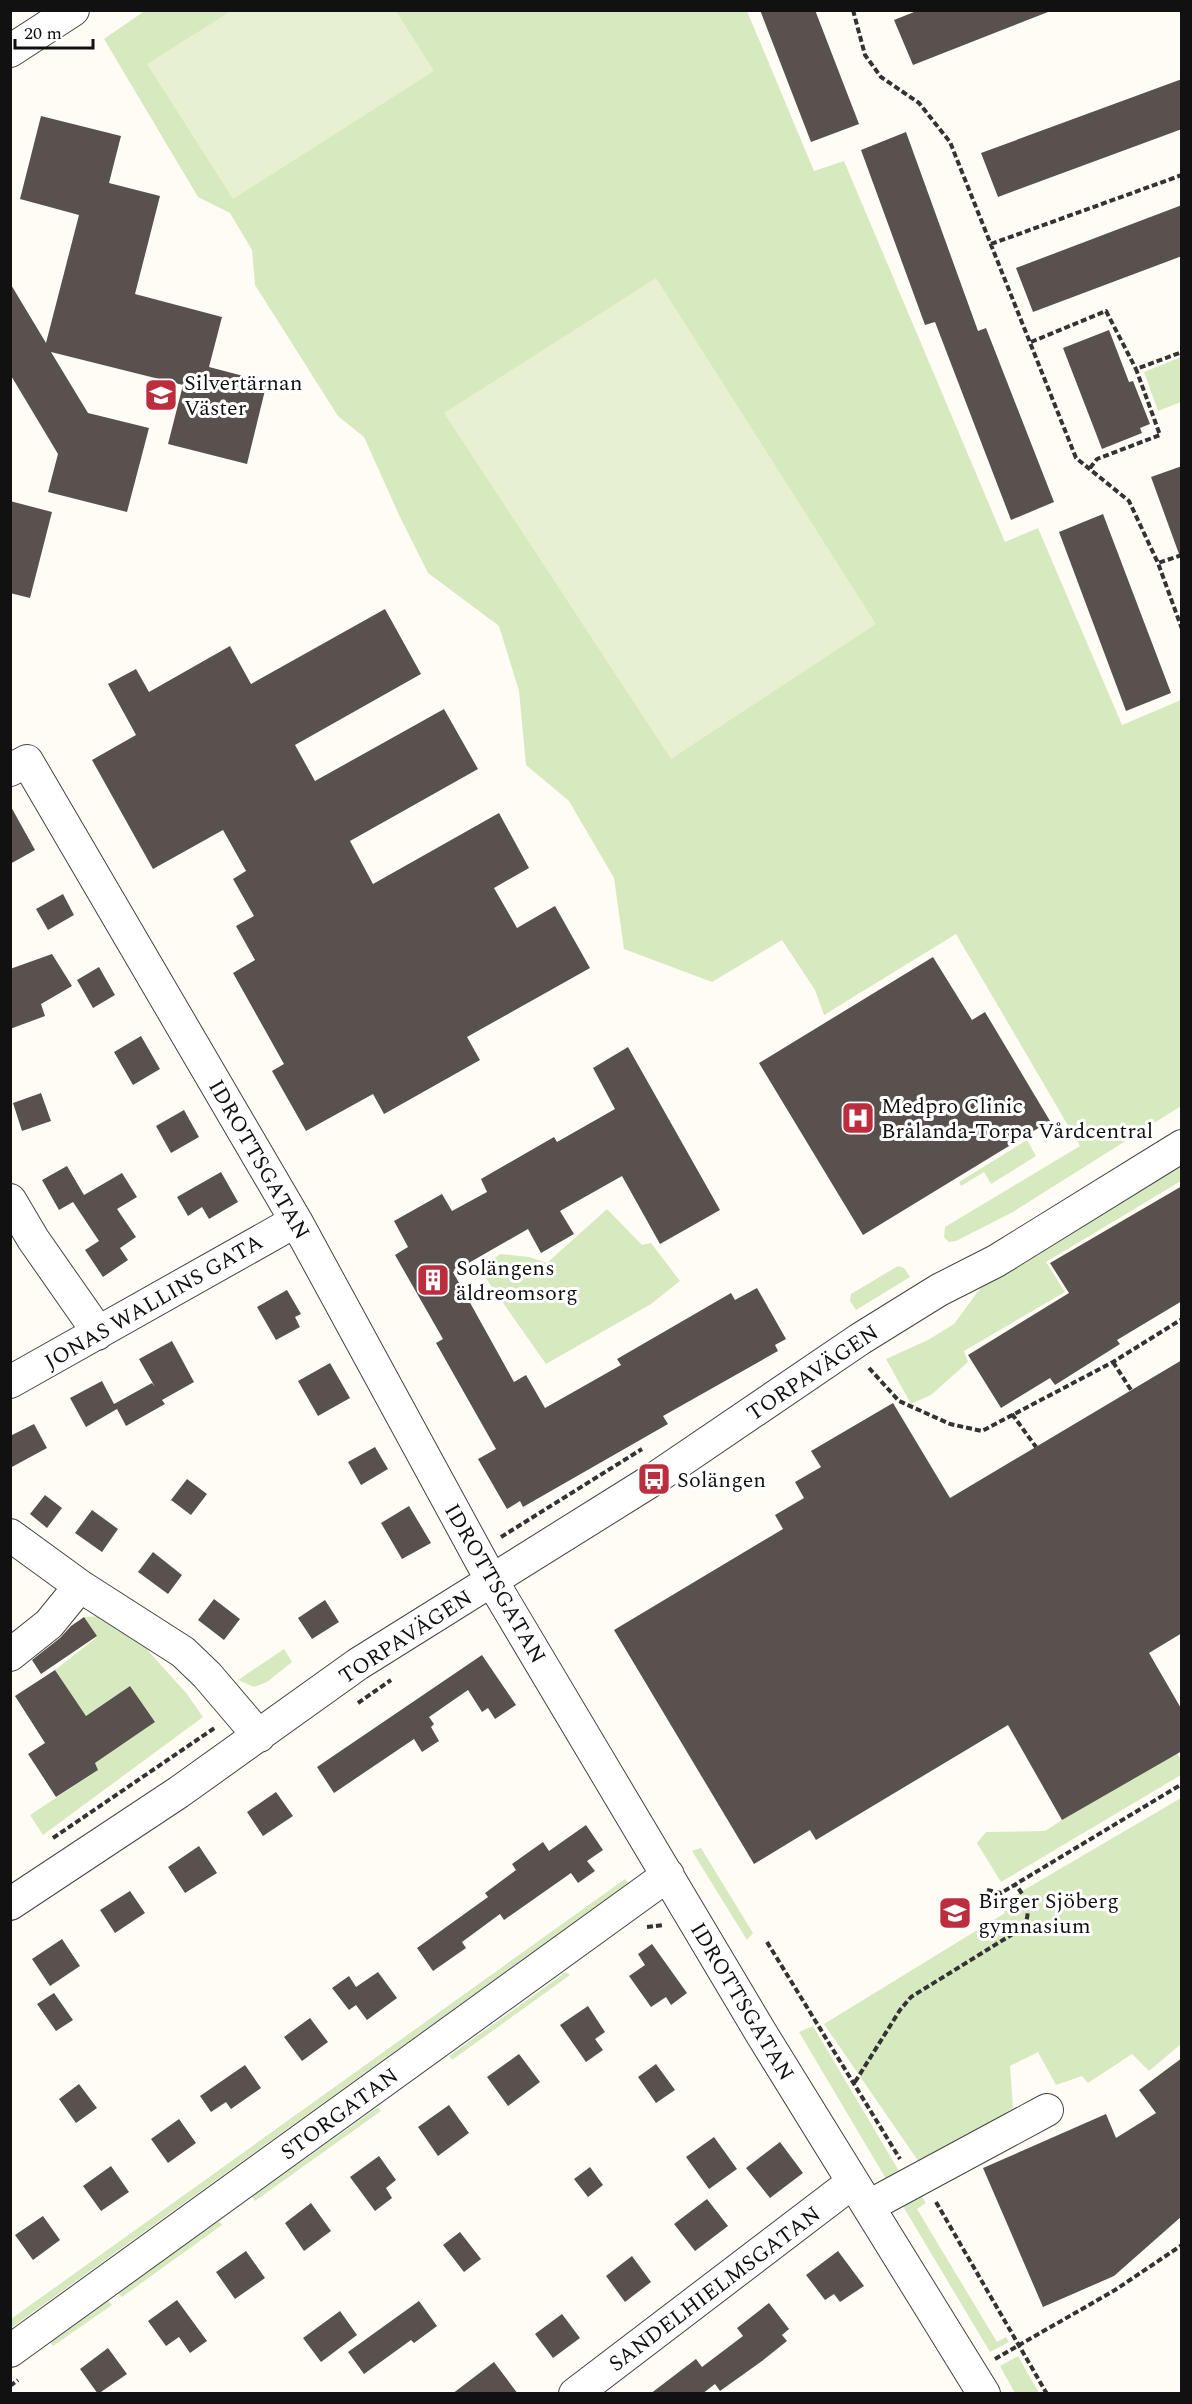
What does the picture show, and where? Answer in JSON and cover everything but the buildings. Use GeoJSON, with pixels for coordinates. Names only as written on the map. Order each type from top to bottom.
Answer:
{"type":"FeatureCollection","features":[{"type":"Feature","properties":{"kind":"street"},"geometry":{"type":"LineString","coordinates":[[10,51],[59,14]]}},
{"type":"Feature","properties":{"kind":"street","name":"IDROTTSGATAN"},"geometry":{"type":"LineString","coordinates":[[19,766],[296,1221],[492,1581],[984,2394]]}},
{"type":"Feature","properties":{"kind":"street","name":"TORPAVÄGEN"},"geometry":{"type":"LineString","coordinates":[[10,1904],[259,1736],[358,1664],[654,1479],[857,1340],[925,1298],[996,1262],[1182,1146]]}},
{"type":"Feature","properties":{"kind":"street"},"geometry":{"type":"LineString","coordinates":[[10,1200],[33,1239],[97,1334]]}},
{"type":"Feature","properties":{"kind":"street","name":"JONAS WALLINS GATA"},"geometry":{"type":"LineString","coordinates":[[10,1382],[296,1221]]}},
{"type":"Feature","properties":{"kind":"street"},"geometry":{"type":"LineString","coordinates":[[10,1535],[80,1586],[183,1652],[207,1675],[259,1736]]}},
{"type":"Feature","properties":{"kind":"street"},"geometry":{"type":"LineString","coordinates":[[10,1655],[49,1624],[80,1586]]}},
{"type":"Feature","properties":{"kind":"street","name":"STORGATAN"},"geometry":{"type":"LineString","coordinates":[[10,2351],[668,1875]]}},
{"type":"Feature","properties":{"kind":"street","name":"SANDELHIELMSGATAN"},"geometry":{"type":"LineString","coordinates":[[575,2394],[861,2194],[913,2181],[1047,2110]]}},
{"type":"Feature","properties":{"kind":"path"},"geometry":{"type":"LineString","coordinates":[[853,10],[865,55],[881,77],[919,103],[950,141],[1076,458],[1129,501],[1158,562],[1182,628]]}},
{"type":"Feature","properties":{"kind":"path"},"geometry":{"type":"LineString","coordinates":[[991,244],[1182,175]]}},
{"type":"Feature","properties":{"kind":"path"},"geometry":{"type":"LineString","coordinates":[[1031,342],[1106,311],[1136,369],[1160,435],[1097,459],[1090,468]]}},
{"type":"Feature","properties":{"kind":"path"},"geometry":{"type":"LineString","coordinates":[[1136,369],[1182,352]]}},
{"type":"Feature","properties":{"kind":"path"},"geometry":{"type":"LineString","coordinates":[[1158,562],[1182,555]]}},
{"type":"Feature","properties":{"kind":"path"},"geometry":{"type":"LineString","coordinates":[[857,1340],[899,1401],[950,1424],[982,1431],[1113,1362],[1182,1319]]}},
{"type":"Feature","properties":{"kind":"path"},"geometry":{"type":"LineString","coordinates":[[1113,1362],[1131,1390]]}},
{"type":"Feature","properties":{"kind":"path"},"geometry":{"type":"LineString","coordinates":[[1012,1414],[1036,1447]]}},
{"type":"Feature","properties":{"kind":"path"},"geometry":{"type":"LineString","coordinates":[[47,1842],[223,1722]]}},
{"type":"Feature","properties":{"kind":"path"},"geometry":{"type":"LineString","coordinates":[[987,1890],[1001,1893],[1182,1784]]}},
{"type":"Feature","properties":{"kind":"path"},"geometry":{"type":"LineString","coordinates":[[855,2082],[900,2010],[911,1997],[1024,1927],[1029,1916],[1029,1907],[1025,1896],[1015,1884]]}},
{"type":"Feature","properties":{"kind":"path"},"geometry":{"type":"LineString","coordinates":[[767,1942],[855,2082],[913,2181],[929,2190],[1047,2394]]}},
{"type":"Feature","properties":{"kind":"path"},"geometry":{"type":"LineString","coordinates":[[988,2363],[1114,2290],[1182,2245]]}},
{"type":"Feature","properties":{"kind":"green space"},"geometry":{"type":"Polygon","coordinates":[[[146,10],[747,11],[814,171],[844,161],[1005,542],[1038,528],[1122,725],[1181,700],[1181,1106],[1013,1212],[956,1241],[949,1242],[944,1237],[945,1227],[1080,1146],[956,934],[824,1015],[815,990],[782,940],[712,982],[624,949],[614,878],[569,801],[526,765],[519,691],[499,626],[428,573],[364,437],[338,416],[255,285],[252,250],[230,213],[198,197],[104,39],[146,10]]]}},
{"type":"Feature","properties":{"kind":"green space"},"geometry":{"type":"Polygon","coordinates":[[[231,11],[396,11],[434,71],[233,199],[147,64],[231,11]]]}},
{"type":"Feature","properties":{"kind":"green space"},"geometry":{"type":"Polygon","coordinates":[[[656,278],[876,624],[671,759],[444,413],[656,278]]]}},
{"type":"Feature","properties":{"kind":"green space"},"geometry":{"type":"Polygon","coordinates":[[[1181,357],[1181,402],[1158,411],[1144,372],[1181,357]]]}},
{"type":"Feature","properties":{"kind":"green space"},"geometry":{"type":"Polygon","coordinates":[[[1027,1140],[1036,1156],[991,1184],[984,1172],[961,1186],[959,1182],[1027,1140]]]}},
{"type":"Feature","properties":{"kind":"green space"},"geometry":{"type":"Polygon","coordinates":[[[1181,1157],[1181,1181],[1046,1262],[1065,1292],[964,1351],[968,1362],[931,1395],[911,1404],[886,1359],[928,1340],[954,1324],[985,1282],[1181,1157]]]}},
{"type":"Feature","properties":{"kind":"green space"},"geometry":{"type":"Polygon","coordinates":[[[607,1209],[642,1245],[651,1243],[680,1281],[651,1304],[546,1364],[480,1270],[500,1254],[529,1257],[547,1263],[607,1209]]]}},
{"type":"Feature","properties":{"kind":"green space"},"geometry":{"type":"Polygon","coordinates":[[[898,1266],[904,1268],[910,1277],[856,1310],[850,1301],[851,1294],[898,1266]]]}},
{"type":"Feature","properties":{"kind":"green space"},"geometry":{"type":"Polygon","coordinates":[[[116,1615],[187,1694],[203,1717],[43,1835],[30,1815],[98,1770],[95,1763],[155,1722],[130,1686],[86,1716],[55,1670],[97,1637],[84,1617],[116,1615]]]}},
{"type":"Feature","properties":{"kind":"green space"},"geometry":{"type":"Polygon","coordinates":[[[284,1649],[292,1662],[267,1682],[254,1687],[238,1680],[284,1649]]]}},
{"type":"Feature","properties":{"kind":"green space"},"geometry":{"type":"Polygon","coordinates":[[[1162,1725],[1181,1760],[1181,1775],[1001,1882],[977,1843],[986,1832],[1045,1831],[1062,1820],[1162,1725]]]}},
{"type":"Feature","properties":{"kind":"green space"},"geometry":{"type":"Polygon","coordinates":[[[1181,1798],[1181,2044],[1149,2071],[1132,2054],[1088,2083],[1082,2076],[1056,2085],[1038,2052],[1010,2066],[1013,2108],[923,2168],[824,2024],[1005,1913],[1000,1904],[1181,1798]]]}},
{"type":"Feature","properties":{"kind":"green space"},"geometry":{"type":"Polygon","coordinates":[[[701,1848],[753,1933],[747,1940],[692,1851],[701,1848]]]}},
{"type":"Feature","properties":{"kind":"green space"},"geometry":{"type":"Polygon","coordinates":[[[625,1879],[628,1883],[11,2328],[11,2319],[625,1879]]]}},
{"type":"Feature","properties":{"kind":"green space"},"geometry":{"type":"Polygon","coordinates":[[[566,1972],[570,1975],[452,2060],[449,2056],[566,1972]]]}},
{"type":"Feature","properties":{"kind":"green space"},"geometry":{"type":"Polygon","coordinates":[[[813,2026],[902,2176],[889,2184],[799,2032],[813,2026]]]}},
{"type":"Feature","properties":{"kind":"green space"},"geometry":{"type":"Polygon","coordinates":[[[378,2107],[381,2111],[255,2201],[252,2197],[378,2107]]]}},
{"type":"Feature","properties":{"kind":"green space"},"geometry":{"type":"Polygon","coordinates":[[[919,2193],[926,2203],[917,2209],[997,2342],[1006,2337],[1009,2342],[990,2352],[901,2203],[919,2193]]]}},
{"type":"Feature","properties":{"kind":"green space"},"geometry":{"type":"Polygon","coordinates":[[[219,2221],[222,2225],[122,2297],[118,2293],[219,2221]]]}},
{"type":"Feature","properties":{"kind":"green space"},"geometry":{"type":"Polygon","coordinates":[[[108,2300],[112,2305],[53,2346],[50,2342],[108,2300]]]}},
{"type":"Feature","properties":{"kind":"green space"},"geometry":{"type":"Polygon","coordinates":[[[1018,2356],[1039,2393],[1015,2393],[1000,2366],[1018,2356]]]}},
{"type":"Feature","properties":{"kind":"place","name":"Silvertärnan Väster"},"geometry":{"type":"Point","coordinates":[161,395]}},
{"type":"Feature","properties":{"kind":"place","name":"Medpro Clinic Brålanda-Torpa Vårdcentral"},"geometry":{"type":"Point","coordinates":[858,1118]}},
{"type":"Feature","properties":{"kind":"place","name":"Solängens äldreomsorg"},"geometry":{"type":"Point","coordinates":[433,1280]}},
{"type":"Feature","properties":{"kind":"place","name":"Solängen"},"geometry":{"type":"Point","coordinates":[654,1479]}},
{"type":"Feature","properties":{"kind":"place","name":"Birger Sjöberg gymnasium"},"geometry":{"type":"Point","coordinates":[955,1913]}}]}
